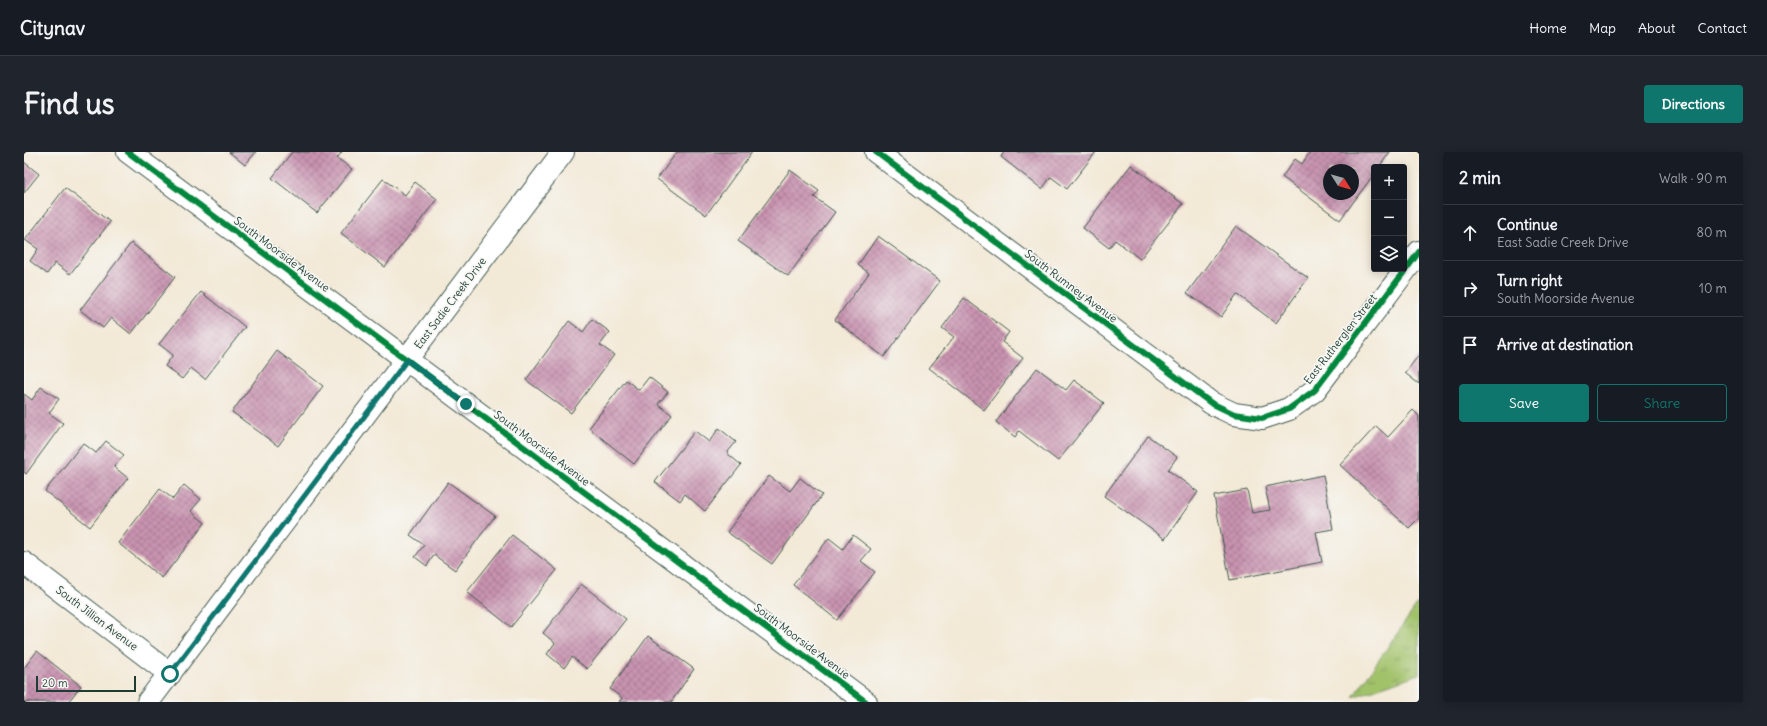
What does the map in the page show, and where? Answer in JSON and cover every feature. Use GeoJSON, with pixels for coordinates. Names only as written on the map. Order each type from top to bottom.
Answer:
{"type":"FeatureCollection","features":[{"type":"Feature","properties":{"kind":"street","name":"South Moorside Avenue"},"geometry":{"type":"LineString","coordinates":[[128,152],[866,702]]}},
{"type":"Feature","properties":{"kind":"street","name":"East Sadie Creek Drive"},"geometry":{"type":"LineString","coordinates":[[148,702],[563,152]]}},
{"type":"Feature","properties":{"kind":"street","name":"South Rumney Avenue"},"geometry":{"type":"LineString","coordinates":[[876,152],[1210,403],[1234,414],[1262,418]]}},
{"type":"Feature","properties":{"kind":"street","name":"East Rutherglen Street"},"geometry":{"type":"LineString","coordinates":[[1262,418],[1289,409],[1315,390],[1419,252]]}},
{"type":"Feature","properties":{"kind":"street","name":"South Jillian Avenue"},"geometry":{"type":"LineString","coordinates":[[24,563],[170,674]]}},
{"type":"Feature","properties":{"kind":"green space"},"geometry":{"type":"Polygon","coordinates":[[[1419,602],[1419,674],[1353,697],[1410,615],[1419,602]]]}},
{"type":"Feature","properties":{"kind":"building"},"geometry":{"type":"Polygon","coordinates":[[[229,152],[256,152],[245,165],[229,152]]]}},
{"type":"Feature","properties":{"kind":"building"},"geometry":{"type":"Polygon","coordinates":[[[292,152],[342,152],[337,158],[352,169],[317,213],[272,178],[292,152]]]}},
{"type":"Feature","properties":{"kind":"building"},"geometry":{"type":"Polygon","coordinates":[[[677,152],[752,152],[706,215],[657,179],[677,152]]]}},
{"type":"Feature","properties":{"kind":"building"},"geometry":{"type":"Polygon","coordinates":[[[1004,152],[1096,152],[1067,189],[1051,177],[1042,189],[1001,157],[1004,152]]]}},
{"type":"Feature","properties":{"kind":"building"},"geometry":{"type":"Polygon","coordinates":[[[1310,152],[1390,152],[1381,164],[1371,164],[1371,178],[1359,194],[1359,164],[1323,164],[1323,200],[1355,200],[1340,220],[1282,177],[1295,159],[1302,164],[1310,152]]]}},
{"type":"Feature","properties":{"kind":"building"},"geometry":{"type":"Polygon","coordinates":[[[24,162],[39,174],[24,193],[24,162]]]}},
{"type":"Feature","properties":{"kind":"building"},"geometry":{"type":"Polygon","coordinates":[[[1131,165],[1183,204],[1140,259],[1115,240],[1109,248],[1083,228],[1131,165]]]}},
{"type":"Feature","properties":{"kind":"building"},"geometry":{"type":"Polygon","coordinates":[[[790,170],[819,191],[814,197],[835,212],[788,276],[738,241],[790,170]]]}},
{"type":"Feature","properties":{"kind":"building"},"geometry":{"type":"Polygon","coordinates":[[[383,179],[405,195],[415,182],[437,199],[385,267],[341,233],[383,179]]]}},
{"type":"Feature","properties":{"kind":"building"},"geometry":{"type":"Polygon","coordinates":[[[65,188],[110,222],[70,274],[55,263],[47,274],[30,261],[38,249],[25,240],[65,188]]]}},
{"type":"Feature","properties":{"kind":"building"},"geometry":{"type":"Polygon","coordinates":[[[1236,226],[1308,278],[1276,323],[1237,294],[1221,317],[1187,293],[1236,226]]]}},
{"type":"Feature","properties":{"kind":"building"},"geometry":{"type":"Polygon","coordinates":[[[878,236],[940,281],[884,357],[835,320],[869,273],[858,265],[878,236]]]}},
{"type":"Feature","properties":{"kind":"building"},"geometry":{"type":"Polygon","coordinates":[[[131,243],[175,277],[131,334],[111,318],[103,328],[80,310],[131,243]]]}},
{"type":"Feature","properties":{"kind":"building"},"geometry":{"type":"Polygon","coordinates":[[[201,292],[245,327],[205,379],[191,368],[182,379],[165,366],[173,355],[159,344],[201,292]]]}},
{"type":"Feature","properties":{"kind":"building"},"geometry":{"type":"Polygon","coordinates":[[[964,298],[1009,332],[1002,342],[1023,358],[984,410],[929,368],[954,337],[942,328],[964,298]]]}},
{"type":"Feature","properties":{"kind":"building"},"geometry":{"type":"Polygon","coordinates":[[[592,319],[610,332],[600,345],[614,355],[571,413],[526,380],[569,321],[583,332],[592,319]]]}},
{"type":"Feature","properties":{"kind":"building"},"geometry":{"type":"Polygon","coordinates":[[[277,351],[323,386],[278,446],[232,412],[277,351]]]}},
{"type":"Feature","properties":{"kind":"building"},"geometry":{"type":"Polygon","coordinates":[[[1419,355],[1419,384],[1405,373],[1419,355]]]}},
{"type":"Feature","properties":{"kind":"building"},"geometry":{"type":"Polygon","coordinates":[[[1037,368],[1066,390],[1074,380],[1104,403],[1058,461],[1019,431],[1015,437],[996,422],[1037,368]]]}},
{"type":"Feature","properties":{"kind":"building"},"geometry":{"type":"Polygon","coordinates":[[[649,377],[668,392],[658,404],[672,415],[634,464],[589,428],[626,380],[639,390],[649,377]]]}},
{"type":"Feature","properties":{"kind":"building"},"geometry":{"type":"Polygon","coordinates":[[[41,387],[59,399],[49,413],[63,423],[26,474],[24,472],[24,394],[32,400],[41,387]]]}},
{"type":"Feature","properties":{"kind":"building"},"geometry":{"type":"Polygon","coordinates":[[[1413,410],[1419,416],[1419,518],[1409,528],[1340,465],[1376,426],[1388,437],[1413,410]]]}},
{"type":"Feature","properties":{"kind":"building"},"geometry":{"type":"Polygon","coordinates":[[[719,428],[736,442],[727,453],[741,465],[705,511],[685,494],[680,501],[655,482],[695,431],[709,442],[719,428]]]}},
{"type":"Feature","properties":{"kind":"building"},"geometry":{"type":"Polygon","coordinates":[[[1148,436],[1177,457],[1168,470],[1198,492],[1165,539],[1104,496],[1148,436]]]}},
{"type":"Feature","properties":{"kind":"building"},"geometry":{"type":"Polygon","coordinates":[[[106,441],[124,455],[114,467],[128,478],[90,527],[45,491],[83,443],[96,453],[106,441]]]}},
{"type":"Feature","properties":{"kind":"building"},"geometry":{"type":"Polygon","coordinates":[[[1323,475],[1333,529],[1316,532],[1322,562],[1230,580],[1214,496],[1247,490],[1252,513],[1270,510],[1265,487],[1323,475]]]}},
{"type":"Feature","properties":{"kind":"building"},"geometry":{"type":"Polygon","coordinates":[[[769,476],[790,491],[800,478],[822,495],[772,564],[727,532],[769,476]]]}},
{"type":"Feature","properties":{"kind":"building"},"geometry":{"type":"Polygon","coordinates":[[[448,482],[495,516],[455,570],[434,555],[427,566],[415,557],[424,545],[410,535],[448,482]]]}},
{"type":"Feature","properties":{"kind":"building"},"geometry":{"type":"Polygon","coordinates":[[[184,485],[201,499],[191,511],[205,523],[162,578],[118,543],[160,489],[173,499],[184,485]]]}},
{"type":"Feature","properties":{"kind":"building"},"geometry":{"type":"Polygon","coordinates":[[[512,535],[557,570],[511,627],[467,592],[512,535]]]}},
{"type":"Feature","properties":{"kind":"building"},"geometry":{"type":"Polygon","coordinates":[[[853,535],[871,549],[861,561],[875,572],[837,620],[793,585],[829,538],[843,549],[853,535]]]}},
{"type":"Feature","properties":{"kind":"building"},"geometry":{"type":"Polygon","coordinates":[[[581,584],[626,619],[587,669],[572,657],[564,668],[547,654],[555,643],[543,633],[581,584]]]}},
{"type":"Feature","properties":{"kind":"building"},"geometry":{"type":"Polygon","coordinates":[[[648,636],[694,669],[671,702],[619,702],[622,698],[610,689],[648,636]]]}},
{"type":"Feature","properties":{"kind":"building"},"geometry":{"type":"Polygon","coordinates":[[[37,651],[81,686],[68,702],[24,702],[24,668],[37,651]]]}},
{"type":"Feature","properties":{"kind":"cycle path"},"geometry":{"type":"LineString","coordinates":[[128,152],[866,702]]}},
{"type":"Feature","properties":{"kind":"cycle path"},"geometry":{"type":"LineString","coordinates":[[876,152],[1211,403],[1234,414],[1262,418],[1289,409],[1315,390],[1419,252]]}},
{"type":"Feature","properties":{"kind":"route"},"geometry":{"type":"LineString","coordinates":[[170,674],[407,360],[466,404]]}}]}
